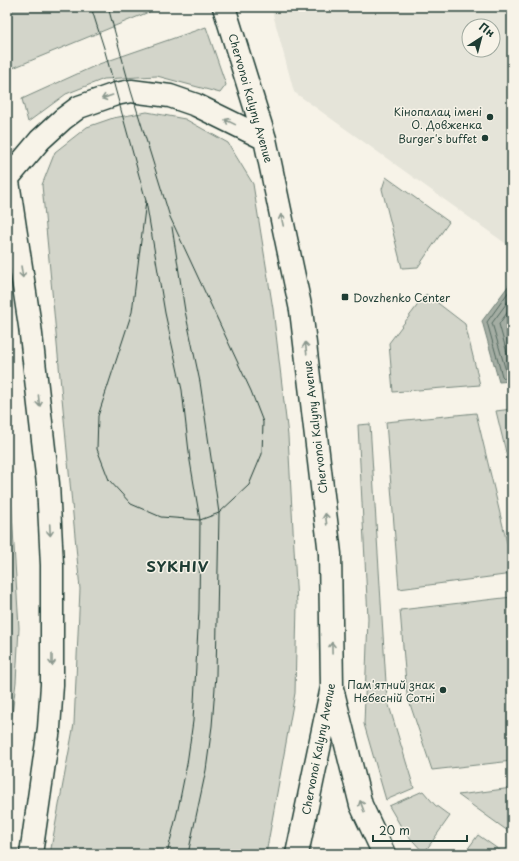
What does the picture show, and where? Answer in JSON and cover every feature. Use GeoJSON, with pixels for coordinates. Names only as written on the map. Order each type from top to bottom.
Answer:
{"type":"FeatureCollection","features":[{"type":"Feature","properties":{"kind":"main road","name":"Chervonoi Kalyny Avenue"},"geometry":{"type":"LineString","coordinates":[[224,7],[265,139],[301,310],[330,554],[332,687],[297,854]]}},
{"type":"Feature","properties":{"kind":"main road"},"geometry":{"type":"LineString","coordinates":[[8,178],[40,140],[79,107],[116,94],[131,91],[170,96],[196,105],[265,139]]}},
{"type":"Feature","properties":{"kind":"main road"},"geometry":{"type":"LineString","coordinates":[[7,175],[30,326],[48,484],[52,565],[52,685],[44,760],[31,854]]}},
{"type":"Feature","properties":{"kind":"main road"},"geometry":{"type":"LineString","coordinates":[[332,687],[361,805],[384,854]]}},
{"type":"Feature","properties":{"kind":"shaded area"},"geometry":{"type":"Polygon","coordinates":[[[7,7],[161,7],[8,70],[7,7]]]}},
{"type":"Feature","properties":{"kind":"shaded area"},"geometry":{"type":"Polygon","coordinates":[[[271,7],[512,7],[512,248],[294,92],[271,7]]]}},
{"type":"Feature","properties":{"kind":"shaded area"},"geometry":{"type":"Polygon","coordinates":[[[206,27],[226,85],[220,93],[157,76],[104,79],[66,94],[28,122],[22,99],[99,64],[206,27]]]}},
{"type":"Feature","properties":{"kind":"shaded area"},"geometry":{"type":"Polygon","coordinates":[[[147,112],[185,119],[228,143],[253,184],[273,309],[288,436],[297,604],[295,693],[266,854],[50,854],[74,724],[80,589],[42,185],[55,152],[87,127],[113,118],[147,112]]]}},
{"type":"Feature","properties":{"kind":"shaded area"},"geometry":{"type":"Polygon","coordinates":[[[386,177],[449,222],[418,267],[402,268],[382,189],[386,177]]]}},
{"type":"Feature","properties":{"kind":"shaded area"},"geometry":{"type":"Polygon","coordinates":[[[426,294],[465,324],[480,385],[393,392],[389,343],[426,294]]]}},
{"type":"Feature","properties":{"kind":"shaded area"},"geometry":{"type":"Polygon","coordinates":[[[512,409],[512,477],[496,411],[512,409]]]}},
{"type":"Feature","properties":{"kind":"shaded area"},"geometry":{"type":"Polygon","coordinates":[[[476,413],[512,564],[512,574],[399,589],[386,422],[476,413]]]}},
{"type":"Feature","properties":{"kind":"shaded area"},"geometry":{"type":"Polygon","coordinates":[[[370,424],[387,699],[414,788],[386,800],[364,724],[368,618],[358,425],[370,424]]]}},
{"type":"Feature","properties":{"kind":"shaded area"},"geometry":{"type":"Polygon","coordinates":[[[7,431],[19,628],[16,682],[7,755],[7,431]]]}},
{"type":"Feature","properties":{"kind":"shaded area"},"geometry":{"type":"Polygon","coordinates":[[[512,597],[512,761],[432,770],[407,695],[400,610],[512,597]]]}},
{"type":"Feature","properties":{"kind":"shaded area"},"geometry":{"type":"Polygon","coordinates":[[[512,788],[512,834],[458,795],[512,788]]]}},
{"type":"Feature","properties":{"kind":"shaded area"},"geometry":{"type":"Polygon","coordinates":[[[423,791],[435,805],[450,816],[424,853],[403,830],[389,806],[423,791]]]}},
{"type":"Feature","properties":{"kind":"shaded area"},"geometry":{"type":"Polygon","coordinates":[[[478,835],[505,854],[464,854],[478,835]]]}},
{"type":"Feature","properties":{"kind":"water"},"geometry":{"type":"Polygon","coordinates":[[[512,281],[512,381],[499,382],[482,321],[512,281]]]}},
{"type":"Feature","properties":{"kind":"tram line"},"geometry":{"type":"LineString","coordinates":[[91,7],[104,48],[146,201],[165,313],[182,390],[190,461],[200,520],[199,610],[193,721],[187,764],[167,854]]}},
{"type":"Feature","properties":{"kind":"tram line"},"geometry":{"type":"LineString","coordinates":[[108,7],[131,91],[170,217],[251,391],[263,422],[262,454],[249,485],[219,513],[200,520],[161,517],[131,504],[109,480],[97,449],[98,416],[132,312],[146,201]]}},
{"type":"Feature","properties":{"kind":"tram line"},"geometry":{"type":"LineString","coordinates":[[172,227],[185,311],[200,382],[219,513],[216,675],[212,726],[206,770],[188,854]]}},
{"type":"Feature","properties":{"kind":"place","name":"Кінопалац імені О. Довженка"},"geometry":{"type":"Point","coordinates":[490,117]}},
{"type":"Feature","properties":{"kind":"place","name":"Burger's buffet"},"geometry":{"type":"Point","coordinates":[485,138]}},
{"type":"Feature","properties":{"kind":"place","name":"Dovzhenko Center"},"geometry":{"type":"Point","coordinates":[345,297]}},
{"type":"Feature","properties":{"kind":"place","name":"Пам'ятний знак Небесній Сотні"},"geometry":{"type":"Point","coordinates":[443,690]}},
{"type":"Feature","properties":{"kind":"district","name":"SYKHIV"},"geometry":{"type":"Point","coordinates":[178,565]}}]}
